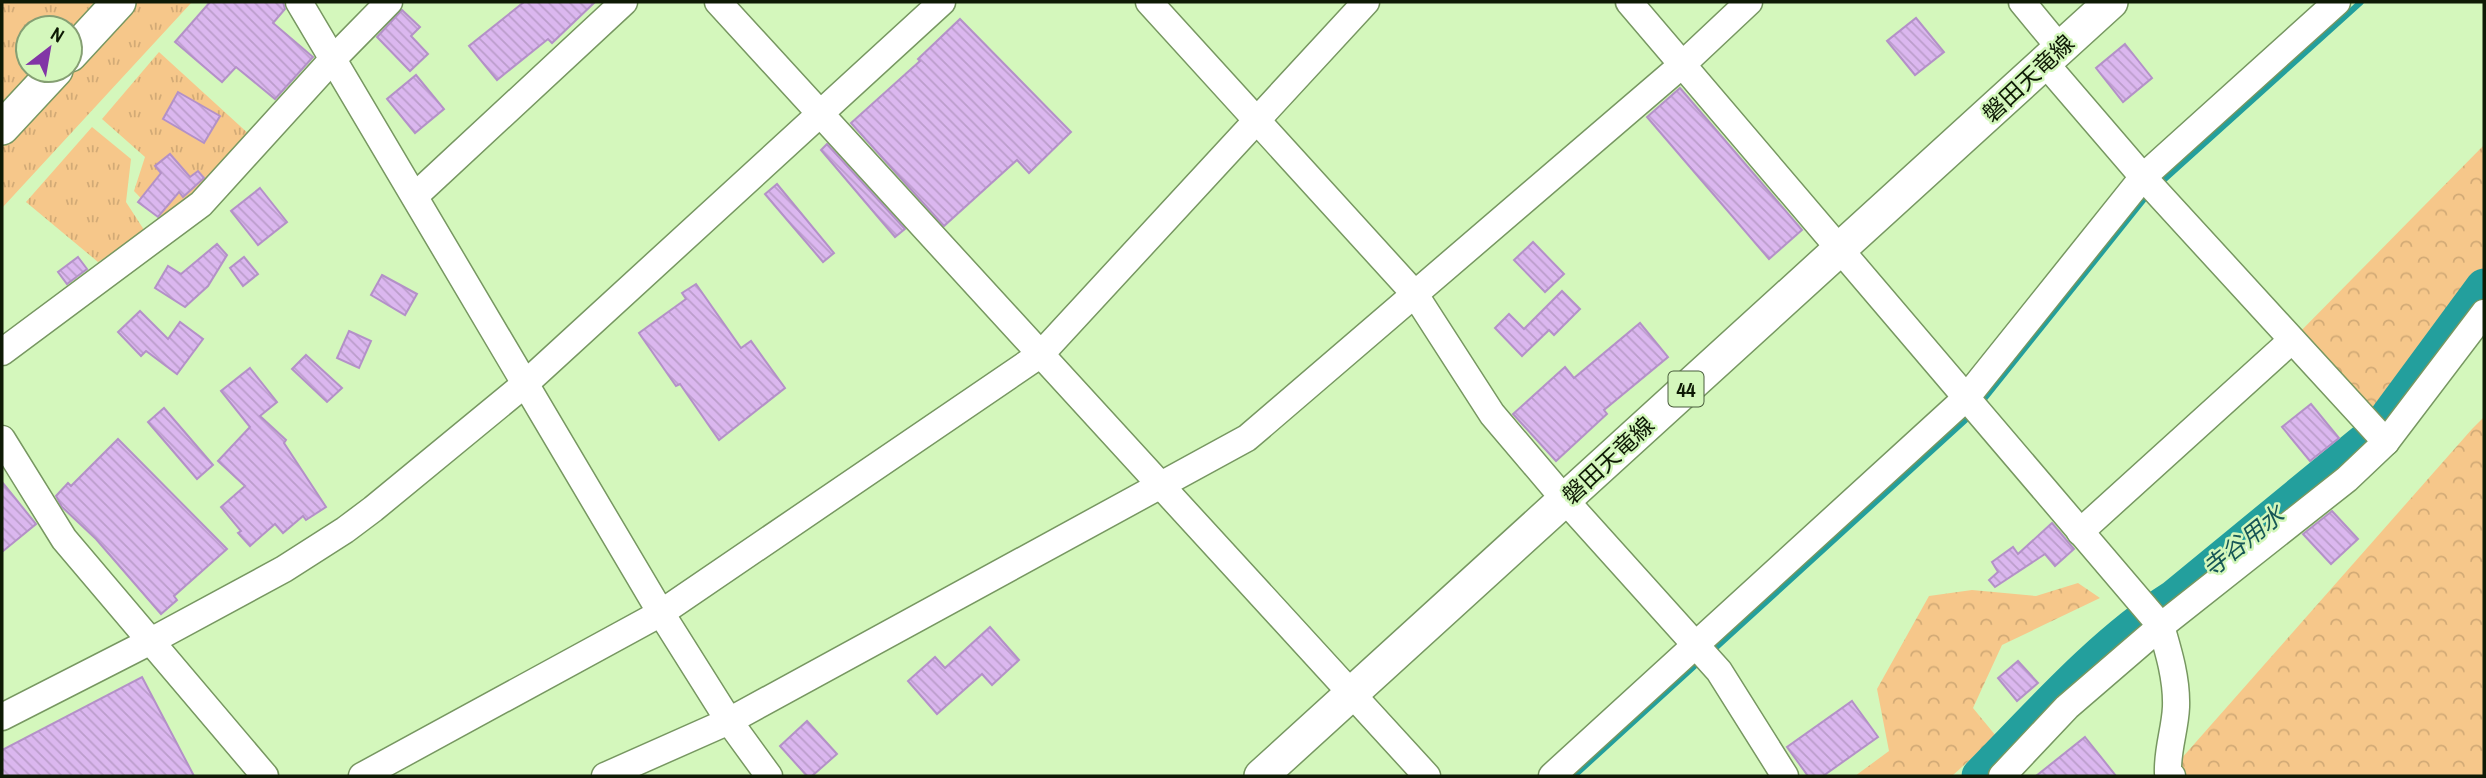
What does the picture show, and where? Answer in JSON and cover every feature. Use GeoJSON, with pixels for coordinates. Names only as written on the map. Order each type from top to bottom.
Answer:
{"type":"FeatureCollection","features":[{"type":"Feature","properties":{"kind":"main road"},"geometry":{"type":"LineString","coordinates":[[84,40],[119,2]]}},
{"type":"Feature","properties":{"kind":"main road","name":"磐田天竜線"},"geometry":{"type":"LineString","coordinates":[[1261,776],[2110,2]]}},
{"type":"Feature","properties":{"kind":"main road"},"geometry":{"type":"LineString","coordinates":[[2,128],[43,84]]}},
{"type":"Feature","properties":{"kind":"street"},"geometry":{"type":"LineString","coordinates":[[299,2],[661,613],[729,721],[769,776]]}},
{"type":"Feature","properties":{"kind":"street"},"geometry":{"type":"LineString","coordinates":[[2,352],[201,204],[332,60],[389,2]]}},
{"type":"Feature","properties":{"kind":"street"},"geometry":{"type":"LineString","coordinates":[[415,196],[624,2]]}},
{"type":"Feature","properties":{"kind":"street"},"geometry":{"type":"LineString","coordinates":[[718,2],[1427,776]]}},
{"type":"Feature","properties":{"kind":"street"},"geometry":{"type":"LineString","coordinates":[[2,717],[284,569],[345,530],[415,476],[525,384],[942,2]]}},
{"type":"Feature","properties":{"kind":"street"},"geometry":{"type":"LineString","coordinates":[[1149,2],[1414,293],[1492,414],[1565,500],[1719,671],[1785,776]]}},
{"type":"Feature","properties":{"kind":"street"},"geometry":{"type":"LineString","coordinates":[[362,776],[661,613],[1041,354],[1366,2]]}},
{"type":"Feature","properties":{"kind":"street"},"geometry":{"type":"LineString","coordinates":[[1629,2],[2161,626],[2172,664],[2176,708],[2168,755],[2168,773],[2172,776]]}},
{"type":"Feature","properties":{"kind":"street"},"geometry":{"type":"LineString","coordinates":[[605,776],[729,721],[1247,438],[1683,64],[1749,2]]}},
{"type":"Feature","properties":{"kind":"street"},"geometry":{"type":"LineString","coordinates":[[2022,2],[2052,56],[2143,177],[2386,442]]}},
{"type":"Feature","properties":{"kind":"street"},"geometry":{"type":"LineString","coordinates":[[1552,776],[1966,398],[2143,177],[2337,2]]}},
{"type":"Feature","properties":{"kind":"street"},"geometry":{"type":"LineString","coordinates":[[2002,776],[2067,707],[2161,626],[2347,479],[2386,442],[2484,313]]}},
{"type":"Feature","properties":{"kind":"street"},"geometry":{"type":"LineString","coordinates":[[2080,532],[2292,340]]}},
{"type":"Feature","properties":{"kind":"street"},"geometry":{"type":"LineString","coordinates":[[2,439],[64,539],[265,776]]}},
{"type":"Feature","properties":{"kind":"green space"},"geometry":{"type":"Polygon","coordinates":[[[2,2],[192,2],[2,208],[2,2]]]}},
{"type":"Feature","properties":{"kind":"green space"},"geometry":{"type":"Polygon","coordinates":[[[159,52],[251,136],[210,195],[159,217],[134,191],[145,157],[102,119],[159,52]]]}},
{"type":"Feature","properties":{"kind":"green space"},"geometry":{"type":"Polygon","coordinates":[[[92,127],[131,159],[126,202],[146,233],[98,262],[26,202],[92,127]]]}},
{"type":"Feature","properties":{"kind":"green space"},"geometry":{"type":"Polygon","coordinates":[[[2484,145],[2484,297],[2395,406],[2364,418],[2292,340],[2484,145]]]}},
{"type":"Feature","properties":{"kind":"green space"},"geometry":{"type":"Polygon","coordinates":[[[2484,417],[2484,776],[2166,776],[2472,429],[2484,417]]]}},
{"type":"Feature","properties":{"kind":"green space"},"geometry":{"type":"Polygon","coordinates":[[[2078,583],[2100,598],[2002,645],[1973,708],[1996,736],[1952,776],[1855,776],[1889,751],[1877,689],[1929,596],[1972,590],[2036,596],[2078,583]]]}},
{"type":"Feature","properties":{"kind":"building"},"geometry":{"type":"Polygon","coordinates":[[[210,2],[283,2],[285,9],[273,23],[313,57],[275,99],[236,67],[222,82],[175,42],[210,2]]]}},
{"type":"Feature","properties":{"kind":"building"},"geometry":{"type":"Polygon","coordinates":[[[524,2],[595,2],[552,43],[548,39],[497,80],[469,46],[524,2]]]}},
{"type":"Feature","properties":{"kind":"building"},"geometry":{"type":"Polygon","coordinates":[[[402,10],[420,27],[411,36],[428,54],[410,71],[377,37],[402,10]]]}},
{"type":"Feature","properties":{"kind":"building"},"geometry":{"type":"Polygon","coordinates":[[[1916,18],[1944,52],[1915,75],[1887,41],[1916,18]]]}},
{"type":"Feature","properties":{"kind":"building"},"geometry":{"type":"Polygon","coordinates":[[[960,19],[1071,132],[1029,173],[1017,160],[944,226],[851,123],[920,61],[918,59],[960,19]]]}},
{"type":"Feature","properties":{"kind":"building"},"geometry":{"type":"Polygon","coordinates":[[[2125,44],[2152,78],[2123,102],[2096,68],[2125,44]]]}},
{"type":"Feature","properties":{"kind":"building"},"geometry":{"type":"Polygon","coordinates":[[[416,75],[444,109],[415,133],[387,99],[416,75]]]}},
{"type":"Feature","properties":{"kind":"building"},"geometry":{"type":"Polygon","coordinates":[[[1680,88],[1802,230],[1769,259],[1647,117],[1680,88]]]}},
{"type":"Feature","properties":{"kind":"building"},"geometry":{"type":"Polygon","coordinates":[[[178,92],[220,116],[204,143],[163,119],[178,92]]]}},
{"type":"Feature","properties":{"kind":"building"},"geometry":{"type":"Polygon","coordinates":[[[827,144],[905,229],[895,237],[821,150],[827,144]]]}},
{"type":"Feature","properties":{"kind":"building"},"geometry":{"type":"Polygon","coordinates":[[[170,154],[190,177],[198,171],[204,178],[183,197],[179,192],[158,217],[138,202],[161,173],[155,166],[170,154]]]}},
{"type":"Feature","properties":{"kind":"building"},"geometry":{"type":"Polygon","coordinates":[[[777,184],[834,253],[823,262],[765,194],[777,184]]]}},
{"type":"Feature","properties":{"kind":"building"},"geometry":{"type":"Polygon","coordinates":[[[260,188],[287,222],[258,245],[231,211],[260,188]]]}},
{"type":"Feature","properties":{"kind":"building"},"geometry":{"type":"Polygon","coordinates":[[[1533,242],[1564,274],[1545,292],[1514,260],[1533,242]]]}},
{"type":"Feature","properties":{"kind":"building"},"geometry":{"type":"Polygon","coordinates":[[[217,244],[227,255],[208,286],[185,307],[155,288],[168,266],[181,274],[217,244]]]}},
{"type":"Feature","properties":{"kind":"building"},"geometry":{"type":"Polygon","coordinates":[[[78,257],[87,269],[67,284],[58,272],[78,257]]]}},
{"type":"Feature","properties":{"kind":"building"},"geometry":{"type":"Polygon","coordinates":[[[244,257],[258,274],[243,286],[230,268],[244,257]]]}},
{"type":"Feature","properties":{"kind":"building"},"geometry":{"type":"Polygon","coordinates":[[[382,275],[417,294],[405,315],[371,295],[382,275]]]}},
{"type":"Feature","properties":{"kind":"building"},"geometry":{"type":"Polygon","coordinates":[[[696,284],[741,348],[751,341],[785,388],[719,440],[680,384],[676,386],[639,333],[686,299],[682,293],[696,284]]]}},
{"type":"Feature","properties":{"kind":"building"},"geometry":{"type":"Polygon","coordinates":[[[1562,291],[1580,309],[1554,335],[1549,330],[1522,356],[1495,328],[1509,314],[1524,329],[1562,291]]]}},
{"type":"Feature","properties":{"kind":"building"},"geometry":{"type":"Polygon","coordinates":[[[140,311],[168,339],[180,322],[203,339],[177,374],[146,351],[141,356],[118,332],[140,311]]]}},
{"type":"Feature","properties":{"kind":"building"},"geometry":{"type":"Polygon","coordinates":[[[1640,323],[1668,357],[1604,410],[1607,414],[1556,461],[1513,414],[1565,367],[1574,378],[1640,323]]]}},
{"type":"Feature","properties":{"kind":"building"},"geometry":{"type":"Polygon","coordinates":[[[349,331],[371,341],[359,368],[337,358],[349,331]]]}},
{"type":"Feature","properties":{"kind":"building"},"geometry":{"type":"Polygon","coordinates":[[[306,355],[342,388],[327,402],[292,369],[306,355]]]}},
{"type":"Feature","properties":{"kind":"building"},"geometry":{"type":"Polygon","coordinates":[[[250,368],[277,402],[260,416],[286,440],[284,443],[326,507],[306,520],[303,516],[283,533],[275,524],[250,546],[221,507],[245,486],[218,461],[250,427],[221,391],[250,368]]]}},
{"type":"Feature","properties":{"kind":"building"},"geometry":{"type":"Polygon","coordinates":[[[2311,404],[2339,438],[2310,461],[2282,427],[2311,404]]]}},
{"type":"Feature","properties":{"kind":"building"},"geometry":{"type":"Polygon","coordinates":[[[164,408],[213,465],[197,479],[148,422],[164,408]]]}},
{"type":"Feature","properties":{"kind":"building"},"geometry":{"type":"Polygon","coordinates":[[[118,439],[227,549],[174,596],[177,600],[161,614],[96,539],[62,507],[56,496],[68,483],[71,486],[118,439]]]}},
{"type":"Feature","properties":{"kind":"building"},"geometry":{"type":"Polygon","coordinates":[[[2,482],[36,524],[2,552],[2,482]]]}},
{"type":"Feature","properties":{"kind":"building"},"geometry":{"type":"Polygon","coordinates":[[[2332,511],[2358,539],[2331,564],[2303,534],[2332,511]]]}},
{"type":"Feature","properties":{"kind":"building"},"geometry":{"type":"Polygon","coordinates":[[[2052,523],[2074,549],[2055,566],[2045,554],[1995,587],[1989,580],[1998,572],[1992,562],[2013,547],[2018,554],[2052,523]]]}},
{"type":"Feature","properties":{"kind":"building"},"geometry":{"type":"Polygon","coordinates":[[[990,627],[1019,660],[992,685],[982,674],[937,714],[908,681],[935,657],[945,668],[990,627]]]}},
{"type":"Feature","properties":{"kind":"building"},"geometry":{"type":"Polygon","coordinates":[[[2018,661],[2038,683],[2017,701],[1998,678],[2018,661]]]}},
{"type":"Feature","properties":{"kind":"building"},"geometry":{"type":"Polygon","coordinates":[[[142,677],[194,776],[2,776],[2,750],[142,677]]]}},
{"type":"Feature","properties":{"kind":"building"},"geometry":{"type":"Polygon","coordinates":[[[1852,701],[1878,737],[1823,776],[1808,776],[1787,747],[1852,701]]]}},
{"type":"Feature","properties":{"kind":"building"},"geometry":{"type":"Polygon","coordinates":[[[807,721],[837,754],[812,776],[807,776],[780,746],[807,721]]]}},
{"type":"Feature","properties":{"kind":"building"},"geometry":{"type":"Polygon","coordinates":[[[2085,737],[2116,776],[2036,776],[2085,737]]]}},
{"type":"Feature","properties":{"kind":"waterway"},"geometry":{"type":"LineString","coordinates":[[2157,186],[2361,2]]}},
{"type":"Feature","properties":{"kind":"waterway"},"geometry":{"type":"LineString","coordinates":[[1981,403],[2149,193]]}},
{"type":"Feature","properties":{"kind":"waterway","name":"寺谷用水"},"geometry":{"type":"LineString","coordinates":[[1980,776],[2072,682],[2121,637],[2173,599],[2368,439],[2386,420],[2484,287]]}},
{"type":"Feature","properties":{"kind":"waterway"},"geometry":{"type":"LineString","coordinates":[[1711,652],[1972,414]]}},
{"type":"Feature","properties":{"kind":"waterway"},"geometry":{"type":"LineString","coordinates":[[1574,776],[1700,661]]}}]}
